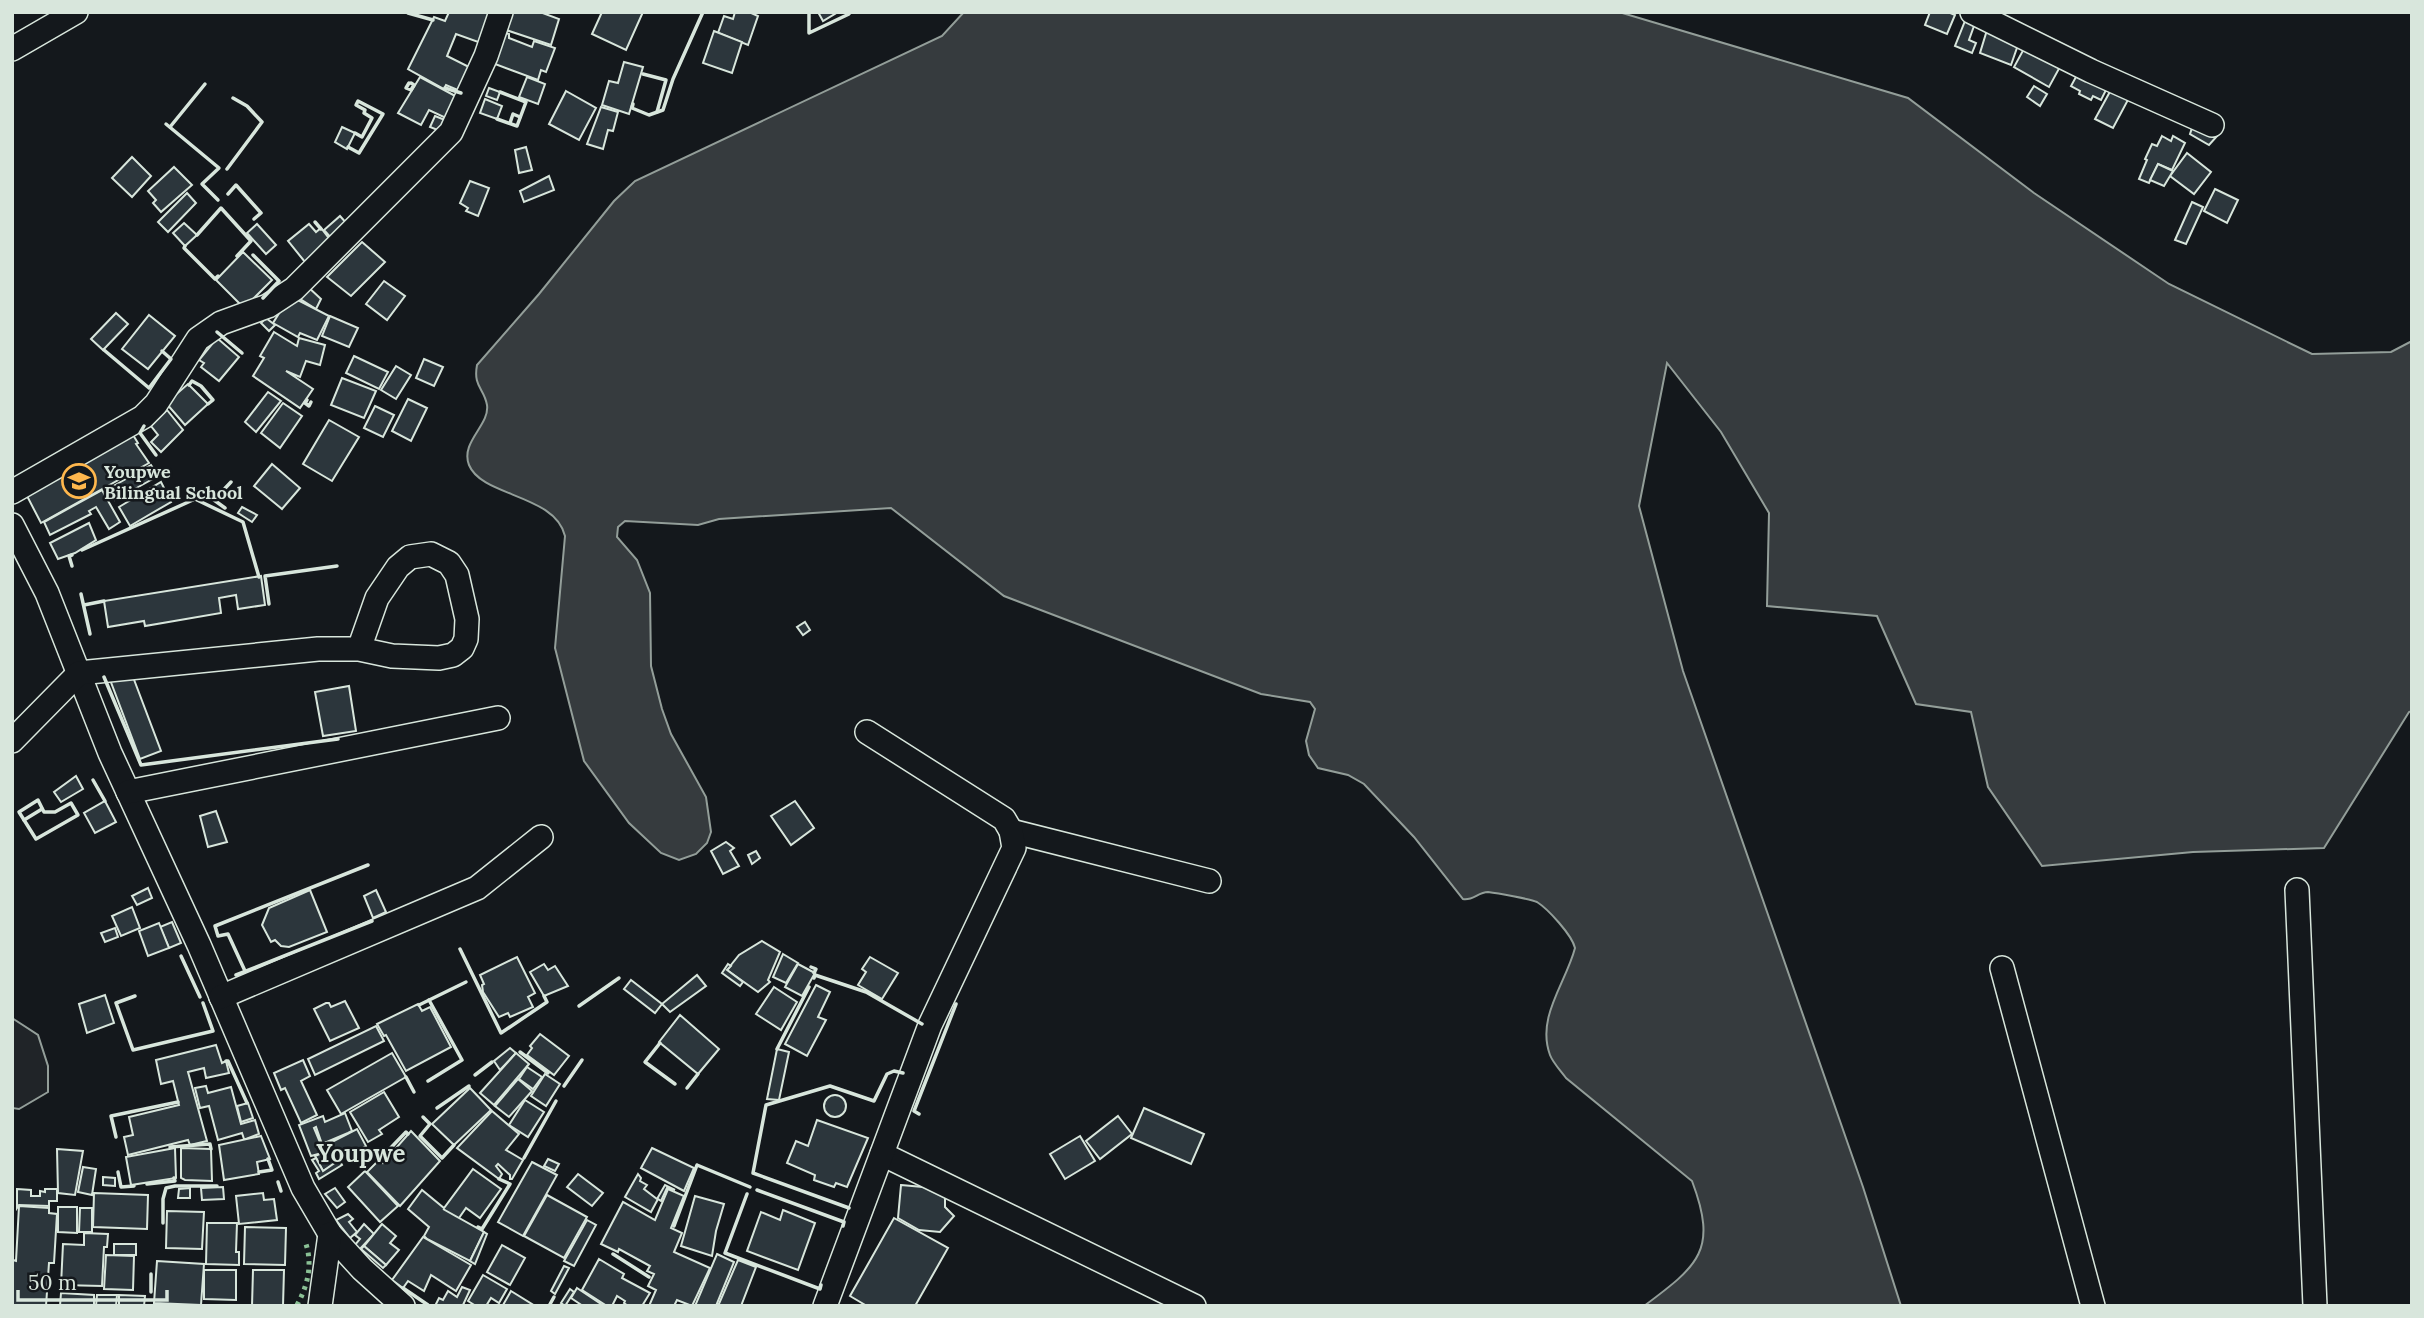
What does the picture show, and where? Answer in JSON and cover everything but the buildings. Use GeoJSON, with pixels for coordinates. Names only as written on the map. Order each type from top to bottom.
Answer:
{"type":"FeatureCollection","features":[{"type":"Feature","properties":{"kind":"street"},"geometry":{"type":"LineString","coordinates":[[12,49],[76,12]]}},
{"type":"Feature","properties":{"kind":"street"},"geometry":{"type":"LineString","coordinates":[[12,492],[143,417],[156,404],[198,339],[210,330],[221,323],[268,306],[294,289],[451,132],[486,56],[501,12]]}},
{"type":"Feature","properties":{"kind":"street"},"geometry":{"type":"LineString","coordinates":[[1972,12],[2091,71],[2212,125]]}},
{"type":"Feature","properties":{"kind":"street"},"geometry":{"type":"LineString","coordinates":[[12,525],[47,593],[128,792],[222,997],[303,1188],[330,1234],[362,1269],[404,1306]]}},
{"type":"Feature","properties":{"kind":"street"},"geometry":{"type":"LineString","coordinates":[[12,741],[79,673],[318,649],[359,649],[392,656],[439,658],[453,655],[462,648],[466,639],[466,609],[457,575],[449,563],[431,555],[410,557],[398,567],[377,598],[359,649]]}},
{"type":"Feature","properties":{"kind":"street"},"geometry":{"type":"LineString","coordinates":[[128,792],[498,718]]}},
{"type":"Feature","properties":{"kind":"street"},"geometry":{"type":"LineString","coordinates":[[825,1306],[930,1025],[1014,848],[1011,831],[1004,819],[867,733]]}},
{"type":"Feature","properties":{"kind":"street"},"geometry":{"type":"LineString","coordinates":[[1011,831],[1209,881]]}},
{"type":"Feature","properties":{"kind":"street"},"geometry":{"type":"LineString","coordinates":[[222,997],[477,888],[541,837]]}},
{"type":"Feature","properties":{"kind":"street"},"geometry":{"type":"LineString","coordinates":[[2297,890],[2315,1306]]}},
{"type":"Feature","properties":{"kind":"street"},"geometry":{"type":"LineString","coordinates":[[2002,968],[2093,1306]]}},
{"type":"Feature","properties":{"kind":"street"},"geometry":{"type":"LineString","coordinates":[[881,1154],[1194,1306]]}},
{"type":"Feature","properties":{"kind":"street"},"geometry":{"type":"LineString","coordinates":[[320,1306],[330,1234]]}},
{"type":"Feature","properties":{"kind":"shaded area"},"geometry":{"type":"Polygon","coordinates":[[[964,12],[1619,12],[1908,98],[2034,193],[2169,284],[2312,354],[2391,352],[2412,341],[2412,711],[2324,848],[2193,852],[2042,866],[1988,787],[1971,712],[1916,704],[1877,616],[1767,606],[1769,513],[1721,432],[1667,363],[1639,506],[1683,671],[1863,1187],[1901,1306],[1644,1306],[1678,1279],[1698,1254],[1703,1240],[1700,1204],[1692,1181],[1566,1078],[1551,1058],[1547,1041],[1549,1014],[1575,948],[1553,916],[1537,902],[1513,896],[1488,892],[1463,899],[1414,837],[1364,784],[1348,775],[1318,768],[1309,755],[1306,741],[1315,709],[1310,702],[1261,694],[1004,596],[891,508],[719,519],[698,525],[625,521],[618,527],[617,537],[637,560],[650,593],[651,666],[671,734],[706,797],[711,832],[707,843],[696,854],[679,860],[661,853],[629,823],[584,761],[555,648],[565,536],[559,522],[534,504],[488,484],[476,476],[469,465],[468,449],[487,412],[486,399],[476,378],[477,365],[614,201],[635,181],[942,36],[964,12]]]}},
{"type":"Feature","properties":{"kind":"shaded area"},"geometry":{"type":"Polygon","coordinates":[[[12,1018],[38,1035],[48,1066],[48,1092],[19,1109],[12,1108],[12,1018]]]}},
{"type":"Feature","properties":{"kind":"hedge"},"geometry":{"type":"LineString","coordinates":[[297,1305],[308,1276],[306,1244]]}},
{"type":"Feature","properties":{"kind":"wall"},"geometry":{"type":"LineString","coordinates":[[633,104],[632,108],[649,115],[663,110],[673,79],[703,12]]}},
{"type":"Feature","properties":{"kind":"wall"},"geometry":{"type":"LineString","coordinates":[[809,12],[809,33],[849,14]]}},
{"type":"Feature","properties":{"kind":"wall"},"geometry":{"type":"LineString","coordinates":[[408,13],[433,20]]}},
{"type":"Feature","properties":{"kind":"wall"},"geometry":{"type":"LineString","coordinates":[[643,74],[666,80],[657,112]]}},
{"type":"Feature","properties":{"kind":"wall"},"geometry":{"type":"LineString","coordinates":[[409,83],[406,88],[411,90],[414,85],[411,83]]}},
{"type":"Feature","properties":{"kind":"wall"},"geometry":{"type":"LineString","coordinates":[[170,127],[205,84]]}},
{"type":"Feature","properties":{"kind":"wall"},"geometry":{"type":"LineString","coordinates":[[445,88],[461,93]]}},
{"type":"Feature","properties":{"kind":"wall"},"geometry":{"type":"LineString","coordinates":[[497,119],[517,126],[526,102],[500,92]]}},
{"type":"Feature","properties":{"kind":"wall"},"geometry":{"type":"LineString","coordinates":[[227,169],[262,122],[247,106],[233,98]]}},
{"type":"Feature","properties":{"kind":"wall"},"geometry":{"type":"LineString","coordinates":[[348,147],[359,153],[383,114],[358,101],[356,105],[372,118],[362,137],[355,133]]}},
{"type":"Feature","properties":{"kind":"wall"},"geometry":{"type":"LineString","coordinates":[[510,123],[513,114],[520,117]]}},
{"type":"Feature","properties":{"kind":"wall"},"geometry":{"type":"LineString","coordinates":[[166,124],[219,168],[202,184],[218,200]]}},
{"type":"Feature","properties":{"kind":"wall"},"geometry":{"type":"LineString","coordinates":[[228,194],[236,185],[261,213],[254,219]]}},
{"type":"Feature","properties":{"kind":"wall"},"geometry":{"type":"LineString","coordinates":[[197,235],[221,208],[251,241],[237,256]]}},
{"type":"Feature","properties":{"kind":"wall"},"geometry":{"type":"LineString","coordinates":[[315,222],[321,229]]}},
{"type":"Feature","properties":{"kind":"wall"},"geometry":{"type":"LineString","coordinates":[[185,246],[215,279],[218,276]]}},
{"type":"Feature","properties":{"kind":"wall"},"geometry":{"type":"LineString","coordinates":[[253,255],[279,281],[263,298]]}},
{"type":"Feature","properties":{"kind":"wall"},"geometry":{"type":"LineString","coordinates":[[217,332],[242,353]]}},
{"type":"Feature","properties":{"kind":"wall"},"geometry":{"type":"LineString","coordinates":[[104,350],[149,388],[171,359],[162,351]]}},
{"type":"Feature","properties":{"kind":"wall"},"geometry":{"type":"LineString","coordinates":[[189,385],[192,381],[201,386],[213,400],[208,404]]}},
{"type":"Feature","properties":{"kind":"wall"},"geometry":{"type":"LineString","coordinates":[[307,400],[305,403],[309,406],[311,402]]}},
{"type":"Feature","properties":{"kind":"wall"},"geometry":{"type":"LineString","coordinates":[[144,426],[140,433],[156,455]]}},
{"type":"Feature","properties":{"kind":"wall"},"geometry":{"type":"LineString","coordinates":[[225,508],[214,500],[231,482]]}},
{"type":"Feature","properties":{"kind":"wall"},"geometry":{"type":"LineString","coordinates":[[82,550],[195,499],[243,522],[259,577]]}},
{"type":"Feature","properties":{"kind":"wall"},"geometry":{"type":"LineString","coordinates":[[72,555],[69,556],[72,566]]}},
{"type":"Feature","properties":{"kind":"wall"},"geometry":{"type":"LineString","coordinates":[[269,604],[265,576],[337,566]]}},
{"type":"Feature","properties":{"kind":"wall"},"geometry":{"type":"LineString","coordinates":[[81,594],[90,634]]}},
{"type":"Feature","properties":{"kind":"wall"},"geometry":{"type":"LineString","coordinates":[[84,605],[104,601]]}},
{"type":"Feature","properties":{"kind":"wall"},"geometry":{"type":"LineString","coordinates":[[104,677],[141,765],[338,739]]}},
{"type":"Feature","properties":{"kind":"wall"},"geometry":{"type":"LineString","coordinates":[[93,780],[105,801]]}},
{"type":"Feature","properties":{"kind":"wall"},"geometry":{"type":"LineString","coordinates":[[38,800],[44,812],[55,812],[71,803],[78,815],[36,839],[19,812],[38,800]]}},
{"type":"Feature","properties":{"kind":"wall"},"geometry":{"type":"LineString","coordinates":[[24,820],[42,809]]}},
{"type":"Feature","properties":{"kind":"wall"},"geometry":{"type":"LineString","coordinates":[[245,971],[228,934],[218,936],[215,926],[368,865]]}},
{"type":"Feature","properties":{"kind":"wall"},"geometry":{"type":"LineString","coordinates":[[236,975],[372,921]]}},
{"type":"Feature","properties":{"kind":"wall"},"geometry":{"type":"LineString","coordinates":[[460,949],[501,1033],[547,1002],[544,996]]}},
{"type":"Feature","properties":{"kind":"wall"},"geometry":{"type":"LineString","coordinates":[[181,956],[200,997]]}},
{"type":"Feature","properties":{"kind":"wall"},"geometry":{"type":"LineString","coordinates":[[811,967],[816,969],[814,973]]}},
{"type":"Feature","properties":{"kind":"wall"},"geometry":{"type":"LineString","coordinates":[[814,978],[815,975],[866,992],[922,1024]]}},
{"type":"Feature","properties":{"kind":"wall"},"geometry":{"type":"LineString","coordinates":[[579,1006],[619,978]]}},
{"type":"Feature","properties":{"kind":"wall"},"geometry":{"type":"LineString","coordinates":[[419,1005],[466,982]]}},
{"type":"Feature","properties":{"kind":"wall"},"geometry":{"type":"LineString","coordinates":[[777,1049],[809,987]]}},
{"type":"Feature","properties":{"kind":"wall"},"geometry":{"type":"LineString","coordinates":[[135,996],[116,1003],[133,1050],[213,1031],[203,1003]]}},
{"type":"Feature","properties":{"kind":"wall"},"geometry":{"type":"LineString","coordinates":[[428,1081],[462,1060],[429,1000]]}},
{"type":"Feature","properties":{"kind":"wall"},"geometry":{"type":"LineString","coordinates":[[919,1114],[914,1111],[956,1004]]}},
{"type":"Feature","properties":{"kind":"wall"},"geometry":{"type":"LineString","coordinates":[[660,1043],[645,1062],[675,1084]]}},
{"type":"Feature","properties":{"kind":"wall"},"geometry":{"type":"LineString","coordinates":[[520,1052],[548,1073]]}},
{"type":"Feature","properties":{"kind":"wall"},"geometry":{"type":"LineString","coordinates":[[564,1086],[582,1060]]}},
{"type":"Feature","properties":{"kind":"wall"},"geometry":{"type":"LineString","coordinates":[[226,1061],[247,1103]]}},
{"type":"Feature","properties":{"kind":"wall"},"geometry":{"type":"LineString","coordinates":[[475,1075],[492,1062]]}},
{"type":"Feature","properties":{"kind":"wall"},"geometry":{"type":"LineString","coordinates":[[849,1208],[753,1173],[766,1105],[830,1086],[874,1101],[887,1074],[894,1071],[903,1073]]}},
{"type":"Feature","properties":{"kind":"wall"},"geometry":{"type":"LineString","coordinates":[[687,1088],[698,1074]]}},
{"type":"Feature","properties":{"kind":"wall"},"geometry":{"type":"LineString","coordinates":[[406,1077],[414,1092]]}},
{"type":"Feature","properties":{"kind":"wall"},"geometry":{"type":"LineString","coordinates":[[437,1108],[469,1086]]}},
{"type":"Feature","properties":{"kind":"wall"},"geometry":{"type":"LineString","coordinates":[[524,1158],[556,1101]]}},
{"type":"Feature","properties":{"kind":"wall"},"geometry":{"type":"LineString","coordinates":[[116,1137],[111,1116],[178,1102]]}},
{"type":"Feature","properties":{"kind":"wall"},"geometry":{"type":"LineString","coordinates":[[423,1117],[430,1124],[420,1136],[442,1158],[454,1145]]}},
{"type":"Feature","properties":{"kind":"wall"},"geometry":{"type":"LineString","coordinates":[[380,1159],[406,1132],[408,1134]]}},
{"type":"Feature","properties":{"kind":"wall"},"geometry":{"type":"LineString","coordinates":[[170,1147],[210,1144],[211,1149]]}},
{"type":"Feature","properties":{"kind":"wall"},"geometry":{"type":"LineString","coordinates":[[259,1172],[272,1170],[268,1159]]}},
{"type":"Feature","properties":{"kind":"wall"},"geometry":{"type":"LineString","coordinates":[[674,1226],[697,1165],[750,1187]]}},
{"type":"Feature","properties":{"kind":"wall"},"geometry":{"type":"LineString","coordinates":[[118,1172],[121,1187],[134,1186]]}},
{"type":"Feature","properties":{"kind":"wall"},"geometry":{"type":"LineString","coordinates":[[147,1184],[175,1181],[174,1178]]}},
{"type":"Feature","properties":{"kind":"wall"},"geometry":{"type":"LineString","coordinates":[[478,1227],[482,1229],[510,1184],[499,1179]]}},
{"type":"Feature","properties":{"kind":"wall"},"geometry":{"type":"LineString","coordinates":[[278,1182],[281,1191]]}},
{"type":"Feature","properties":{"kind":"wall"},"geometry":{"type":"LineString","coordinates":[[163,1223],[166,1188],[217,1186]]}},
{"type":"Feature","properties":{"kind":"wall"},"geometry":{"type":"LineString","coordinates":[[757,1190],[844,1222],[843,1226]]}},
{"type":"Feature","properties":{"kind":"wall"},"geometry":{"type":"LineString","coordinates":[[747,1194],[725,1253],[820,1289],[821,1285]]}},
{"type":"Feature","properties":{"kind":"wall"},"geometry":{"type":"LineString","coordinates":[[613,1254],[649,1277]]}},
{"type":"Feature","properties":{"kind":"wall"},"geometry":{"type":"LineString","coordinates":[[151,1274],[151,1292]]}},
{"type":"Feature","properties":{"kind":"wall"},"geometry":{"type":"LineString","coordinates":[[403,1288],[428,1305]]}},
{"type":"Feature","properties":{"kind":"wall"},"geometry":{"type":"LineString","coordinates":[[549,1306],[554,1297]]}},
{"type":"Feature","properties":{"kind":"place","name":"Youpwe Bilingual School"},"geometry":{"type":"Point","coordinates":[79,481]}},
{"type":"Feature","properties":{"kind":"district","name":"Youpwe"},"geometry":{"type":"Point","coordinates":[361,1153]}}]}
